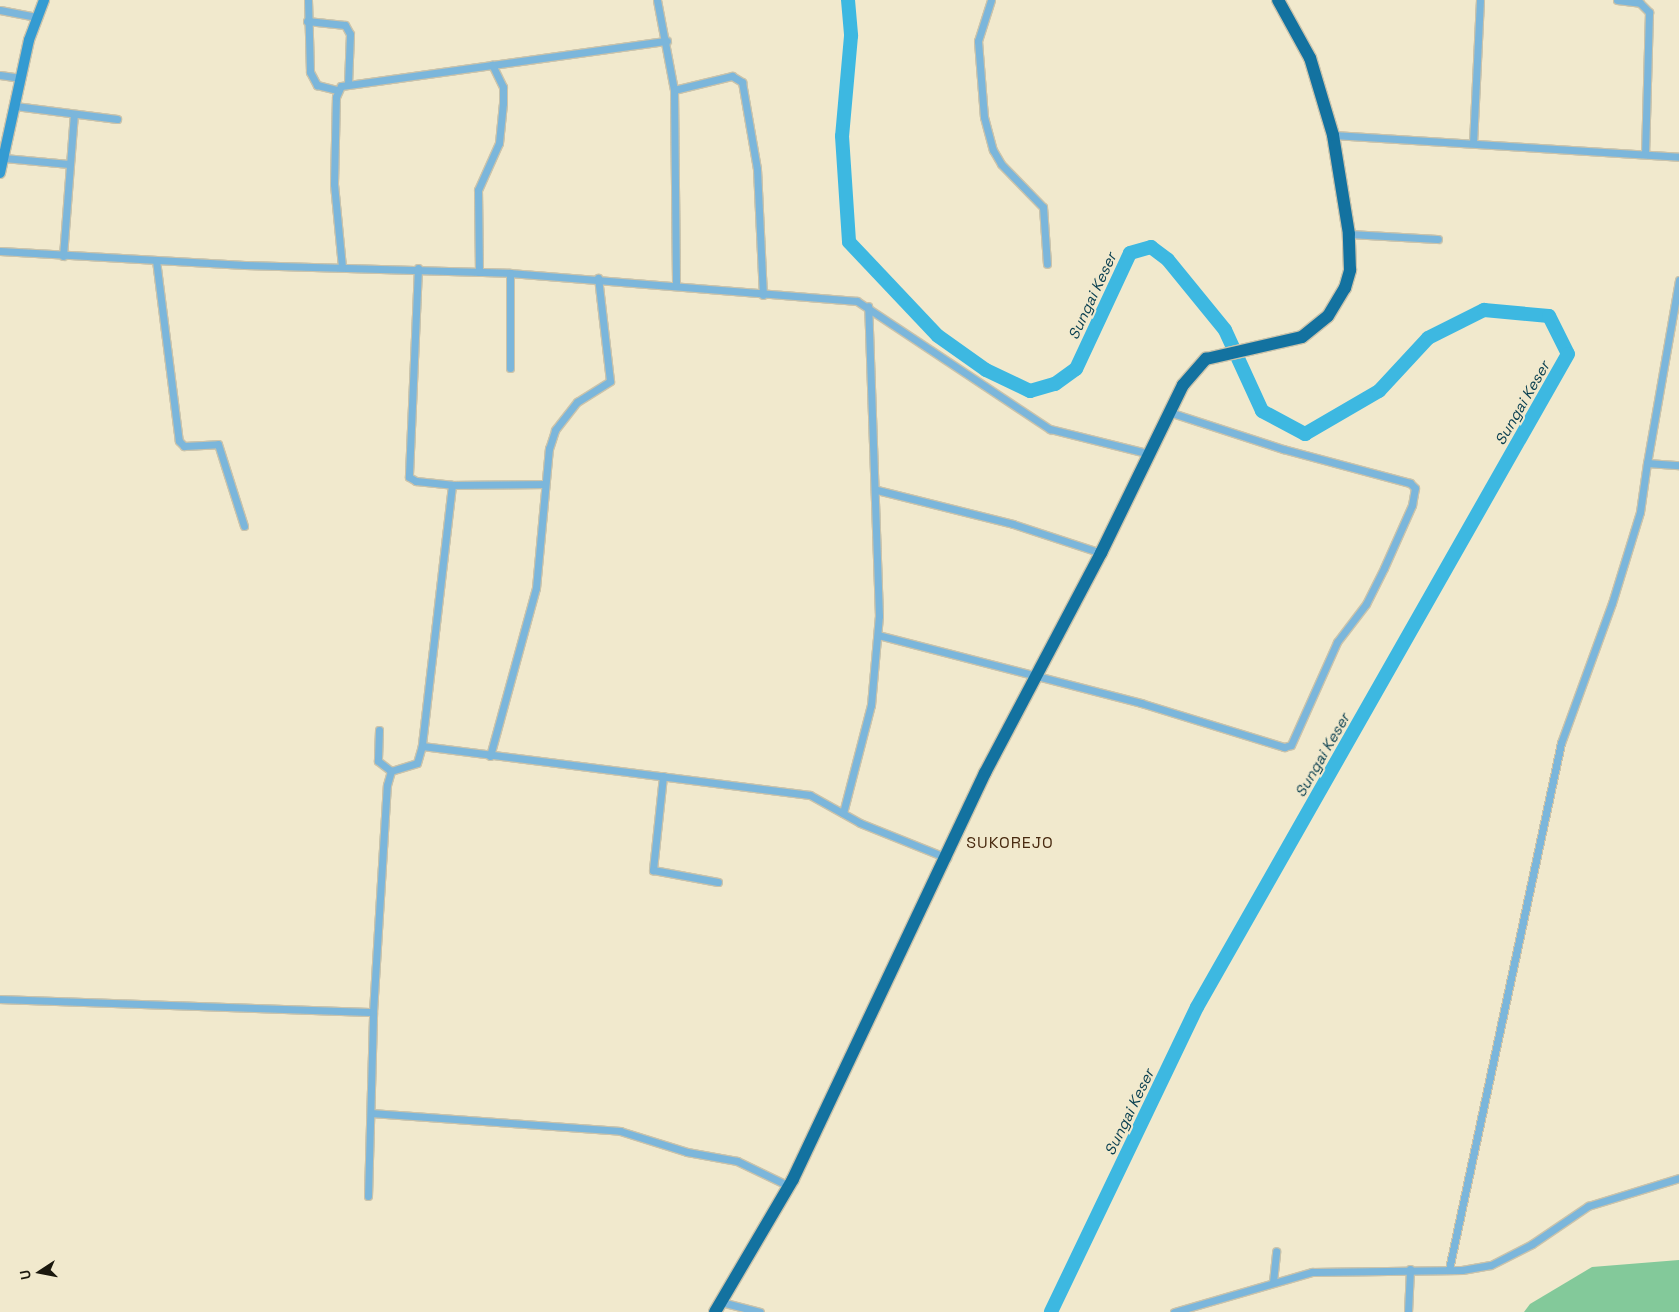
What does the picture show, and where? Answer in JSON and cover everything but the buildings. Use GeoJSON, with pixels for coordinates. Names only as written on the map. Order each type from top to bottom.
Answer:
{"type":"FeatureCollection","features":[{"type":"Feature","properties":{"kind":"highway"},"geometry":{"type":"LineString","coordinates":[[718,1307],[789,1186],[1035,674],[1100,553],[1150,454],[1182,385],[1206,359],[1262,349],[1302,337],[1328,316],[1348,280],[1349,234],[1333,135],[1310,58],[1278,0]]}},
{"type":"Feature","properties":{"kind":"street"},"geometry":{"type":"LineString","coordinates":[[0,173],[36,17],[44,0]]}},
{"type":"Feature","properties":{"kind":"street"},"geometry":{"type":"LineString","coordinates":[[308,0],[307,21],[313,81],[337,90],[348,84],[667,41]]}},
{"type":"Feature","properties":{"kind":"street"},"geometry":{"type":"LineString","coordinates":[[657,0],[667,41],[674,90],[676,285]]}},
{"type":"Feature","properties":{"kind":"street"},"geometry":{"type":"LineString","coordinates":[[991,0],[978,41],[984,117],[993,150],[1001,164],[1043,207],[1047,264]]}},
{"type":"Feature","properties":{"kind":"street"},"geometry":{"type":"LineString","coordinates":[[1473,142],[1480,0]]}},
{"type":"Feature","properties":{"kind":"street"},"geometry":{"type":"LineString","coordinates":[[1616,0],[1640,3],[1649,12],[1646,154]]}},
{"type":"Feature","properties":{"kind":"street"},"geometry":{"type":"LineString","coordinates":[[0,10],[36,17]]}},
{"type":"Feature","properties":{"kind":"street"},"geometry":{"type":"LineString","coordinates":[[307,21],[345,25],[350,34],[348,84]]}},
{"type":"Feature","properties":{"kind":"street"},"geometry":{"type":"LineString","coordinates":[[479,272],[477,200],[498,143],[503,103],[503,87],[492,64]]}},
{"type":"Feature","properties":{"kind":"street"},"geometry":{"type":"LineString","coordinates":[[0,74],[21,78]]}},
{"type":"Feature","properties":{"kind":"street"},"geometry":{"type":"LineString","coordinates":[[674,90],[732,76],[742,82],[757,170],[763,295]]}},
{"type":"Feature","properties":{"kind":"street"},"geometry":{"type":"LineString","coordinates":[[337,90],[334,196],[342,267]]}},
{"type":"Feature","properties":{"kind":"street"},"geometry":{"type":"LineString","coordinates":[[15,106],[117,120]]}},
{"type":"Feature","properties":{"kind":"street"},"geometry":{"type":"LineString","coordinates":[[63,256],[74,114]]}},
{"type":"Feature","properties":{"kind":"street"},"geometry":{"type":"LineString","coordinates":[[1333,135],[1473,142],[1679,157]]}},
{"type":"Feature","properties":{"kind":"street"},"geometry":{"type":"LineString","coordinates":[[4,158],[69,164]]}},
{"type":"Feature","properties":{"kind":"street"},"geometry":{"type":"LineString","coordinates":[[1349,234],[1438,238]]}},
{"type":"Feature","properties":{"kind":"street"},"geometry":{"type":"LineString","coordinates":[[0,251],[63,256],[342,267],[418,268],[598,278],[763,295],[843,299],[868,306],[1050,429],[1150,454]]}},
{"type":"Feature","properties":{"kind":"street"},"geometry":{"type":"LineString","coordinates":[[156,260],[180,441],[184,446],[212,443],[220,447],[244,526]]}},
{"type":"Feature","properties":{"kind":"street"},"geometry":{"type":"LineString","coordinates":[[418,268],[408,473],[416,482],[452,485],[546,484]]}},
{"type":"Feature","properties":{"kind":"street"},"geometry":{"type":"LineString","coordinates":[[510,273],[510,368]]}},
{"type":"Feature","properties":{"kind":"street"},"geometry":{"type":"LineString","coordinates":[[490,756],[536,588],[549,449],[563,415],[610,381],[598,278]]}},
{"type":"Feature","properties":{"kind":"street"},"geometry":{"type":"LineString","coordinates":[[1449,1269],[1561,744],[1612,603],[1640,512],[1679,280]]}},
{"type":"Feature","properties":{"kind":"street"},"geometry":{"type":"LineString","coordinates":[[843,813],[871,705],[878,635],[877,490],[868,306]]}},
{"type":"Feature","properties":{"kind":"street"},"geometry":{"type":"LineString","coordinates":[[878,635],[1035,674],[1286,747],[1294,742],[1337,642],[1366,604],[1412,505],[1412,485],[1169,412]]}},
{"type":"Feature","properties":{"kind":"street"},"geometry":{"type":"LineString","coordinates":[[1647,463],[1679,465]]}},
{"type":"Feature","properties":{"kind":"street"},"geometry":{"type":"LineString","coordinates":[[379,730],[378,762],[391,770],[417,763],[422,746],[452,485]]}},
{"type":"Feature","properties":{"kind":"street"},"geometry":{"type":"LineString","coordinates":[[877,490],[1013,524],[1100,553]]}},
{"type":"Feature","properties":{"kind":"street"},"geometry":{"type":"LineString","coordinates":[[422,746],[810,795],[843,813],[947,858]]}},
{"type":"Feature","properties":{"kind":"street"},"geometry":{"type":"LineString","coordinates":[[368,1196],[373,1012],[386,785],[391,770]]}},
{"type":"Feature","properties":{"kind":"street"},"geometry":{"type":"LineString","coordinates":[[663,776],[653,870],[718,882]]}},
{"type":"Feature","properties":{"kind":"street"},"geometry":{"type":"LineString","coordinates":[[0,999],[373,1012]]}},
{"type":"Feature","properties":{"kind":"street"},"geometry":{"type":"LineString","coordinates":[[371,1113],[620,1131],[687,1152],[737,1161],[789,1186]]}},
{"type":"Feature","properties":{"kind":"street"},"geometry":{"type":"LineString","coordinates":[[1174,1312],[1273,1282],[1329,1270],[1449,1269],[1491,1265],[1532,1244],[1588,1206],[1679,1178]]}},
{"type":"Feature","properties":{"kind":"street"},"geometry":{"type":"LineString","coordinates":[[1273,1282],[1276,1251]]}},
{"type":"Feature","properties":{"kind":"street"},"geometry":{"type":"LineString","coordinates":[[1408,1312],[1410,1269]]}},
{"type":"Feature","properties":{"kind":"street"},"geometry":{"type":"LineString","coordinates":[[718,1307],[760,1312]]}},
{"type":"Feature","properties":{"kind":"green space"},"geometry":{"type":"Polygon","coordinates":[[[1679,1260],[1679,1312],[1524,1312],[1530,1304],[1592,1267],[1679,1260]]]}},
{"type":"Feature","properties":{"kind":"waterway","name":"Sungai Keser"},"geometry":{"type":"LineString","coordinates":[[848,0],[851,36],[842,136],[849,242],[938,336],[986,370],[1030,391],[1055,384],[1076,369],[1130,253],[1151,247],[1168,260],[1225,330],[1262,411],[1305,434],[1379,391],[1428,338],[1484,310],[1549,316],[1568,354],[1197,1007],[1051,1312]]}},
{"type":"Feature","properties":{"kind":"district","name":"SUKOREJO"},"geometry":{"type":"Point","coordinates":[1010,843]}}]}
